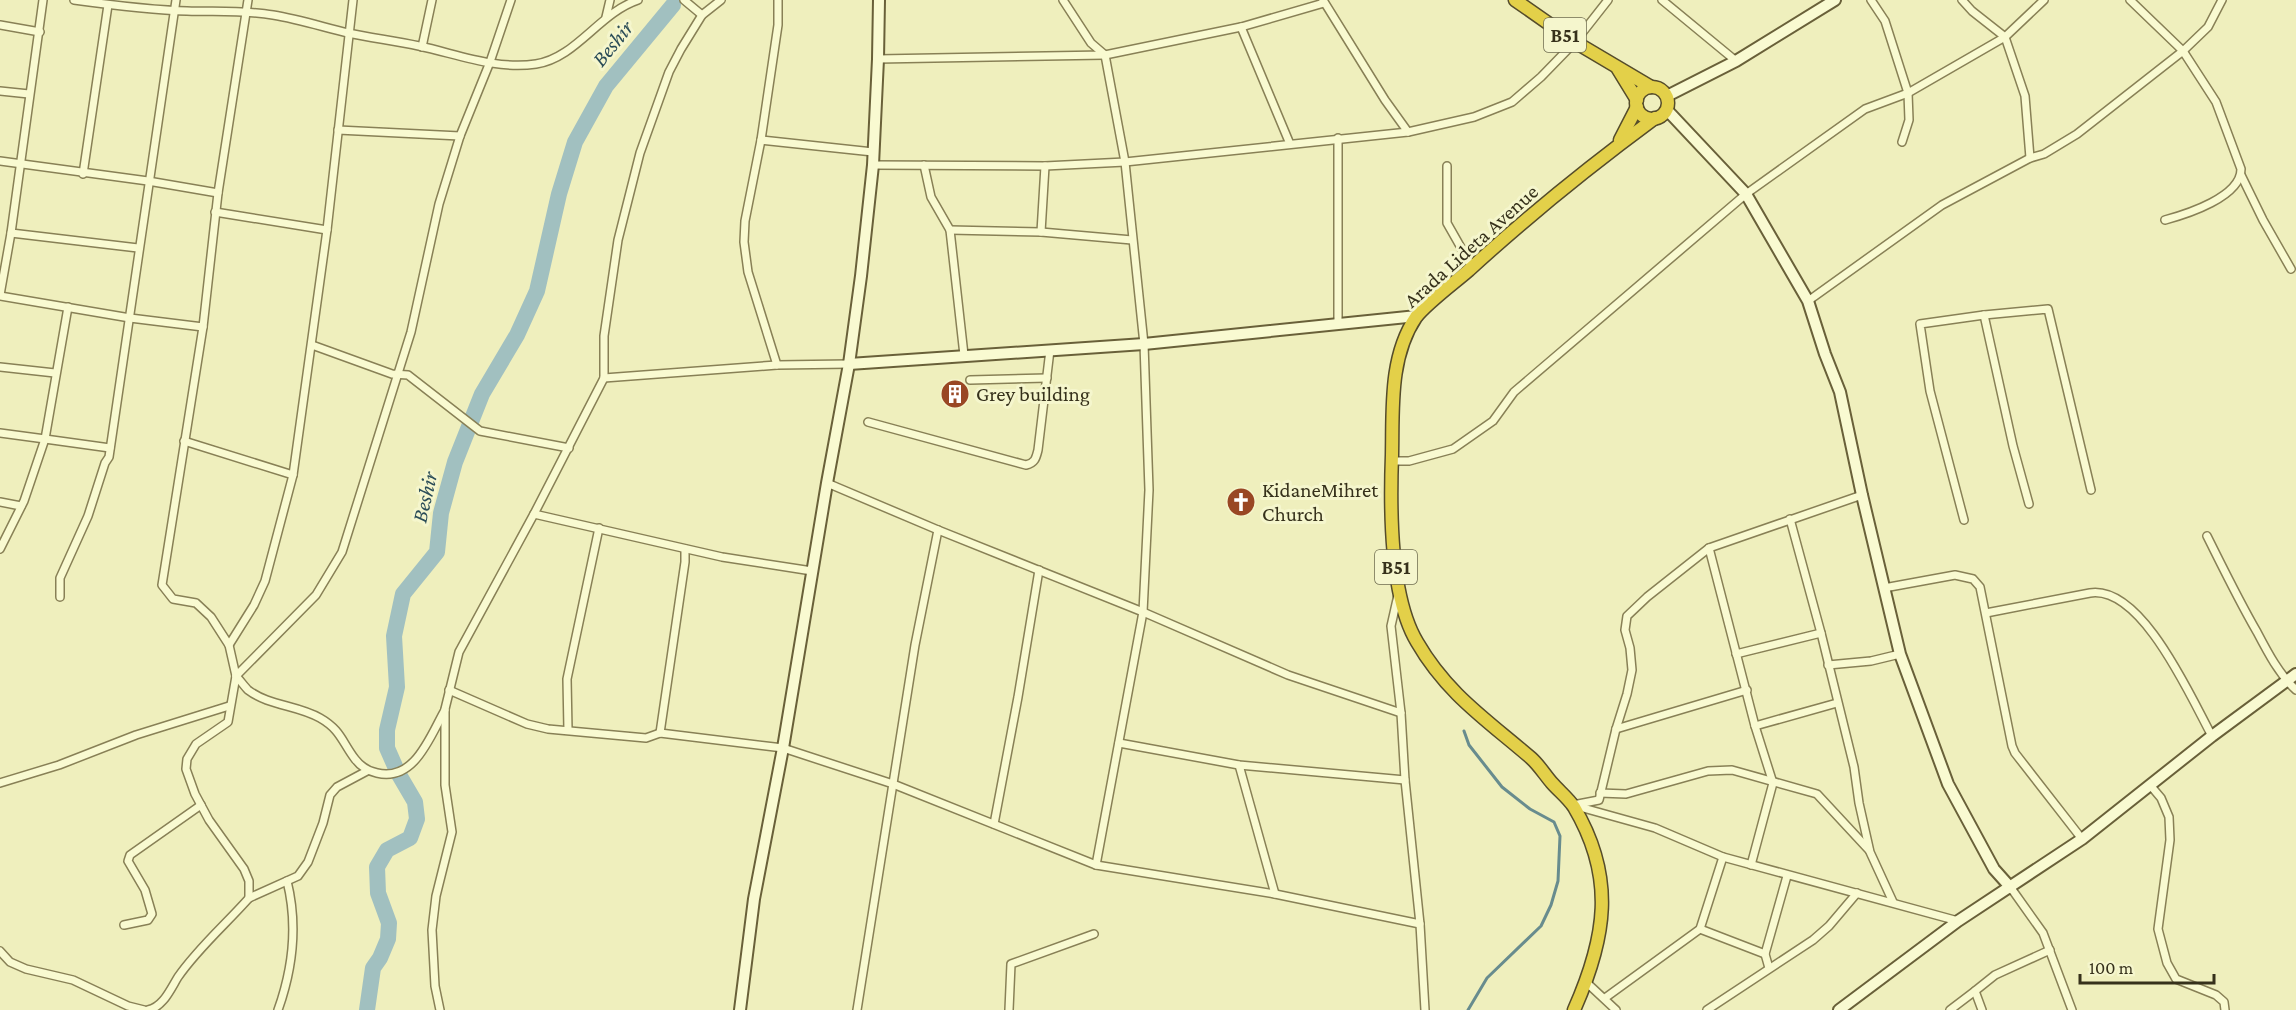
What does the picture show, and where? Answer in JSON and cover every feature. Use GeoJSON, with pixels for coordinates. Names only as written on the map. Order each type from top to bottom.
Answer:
{"type":"FeatureCollection","features":[{"type":"Feature","properties":{"kind":"highway","name":"B51"},"geometry":{"type":"LineString","coordinates":[[1515,0],[1575,42],[1651,87],[1663,91],[1667,96]]}},
{"type":"Feature","properties":{"kind":"highway","name":"B51"},"geometry":{"type":"LineString","coordinates":[[1617,68],[1641,114],[1648,118],[1655,118]]}},
{"type":"Feature","properties":{"kind":"highway","name":"Arada Lideta Avenue"},"geometry":{"type":"LineString","coordinates":[[1618,144],[1637,104],[1640,92],[1651,87]]}},
{"type":"Feature","properties":{"kind":"highway"},"geometry":{"type":"LineString","coordinates":[[1666,110],[1667,96]]}},
{"type":"Feature","properties":{"kind":"highway","name":"Arada Lideta Avenue"},"geometry":{"type":"LineString","coordinates":[[1574,1010],[1586,982],[1600,927],[1603,900],[1598,865],[1573,805],[1533,760],[1463,702],[1415,640],[1399,592],[1393,544],[1394,382],[1402,346],[1417,316],[1526,218],[1584,175],[1618,144],[1655,118],[1662,116],[1666,110]]}},
{"type":"Feature","properties":{"kind":"street"},"geometry":{"type":"LineString","coordinates":[[43,0],[11,233],[0,295],[130,318],[203,327]]}},
{"type":"Feature","properties":{"kind":"street"},"geometry":{"type":"LineString","coordinates":[[74,0],[174,11],[271,15],[454,56],[523,65],[552,59],[579,42],[606,17],[638,0]]}},
{"type":"Feature","properties":{"kind":"street"},"geometry":{"type":"LineString","coordinates":[[60,597],[60,578],[88,516],[109,457],[176,0]]}},
{"type":"Feature","properties":{"kind":"street"},"geometry":{"type":"LineString","coordinates":[[248,0],[215,212],[203,327],[162,585],[173,599],[196,603],[211,618],[229,645],[236,676],[229,719],[225,726],[196,744],[187,759],[186,769],[209,820],[244,869],[249,880],[249,898]]}},
{"type":"Feature","properties":{"kind":"street"},"geometry":{"type":"LineString","coordinates":[[229,645],[254,605],[265,581],[293,475],[327,230],[353,0]]}},
{"type":"Feature","properties":{"kind":"street"},"geometry":{"type":"LineString","coordinates":[[422,47],[432,0]]}},
{"type":"Feature","properties":{"kind":"street"},"geometry":{"type":"LineString","coordinates":[[236,676],[316,595],[342,552],[418,306],[439,204],[460,136],[490,62],[511,0]]}},
{"type":"Feature","properties":{"kind":"street"},"geometry":{"type":"LineString","coordinates":[[606,17],[610,0]]}},
{"type":"Feature","properties":{"kind":"street"},"geometry":{"type":"LineString","coordinates":[[684,0],[702,15]]}},
{"type":"Feature","properties":{"kind":"street"},"geometry":{"type":"LineString","coordinates":[[440,1010],[435,986],[432,930],[436,896],[452,832],[445,785],[445,709],[459,652],[569,448],[604,378],[604,336],[618,240],[640,153],[669,72],[692,28],[702,15],[721,0]]}},
{"type":"Feature","properties":{"kind":"street"},"geometry":{"type":"LineString","coordinates":[[777,366],[748,272],[744,242],[745,221],[778,25],[778,0]]}},
{"type":"Feature","properties":{"kind":"street"},"geometry":{"type":"LineString","coordinates":[[740,1010],[754,899],[783,748],[849,364],[873,165],[879,0]]}},
{"type":"Feature","properties":{"kind":"street"},"geometry":{"type":"LineString","coordinates":[[1063,0],[1091,43],[1105,55],[1125,162],[1143,344],[1149,490],[1143,612],[1096,865]]}},
{"type":"Feature","properties":{"kind":"street"},"geometry":{"type":"LineString","coordinates":[[873,165],[1045,166],[1125,162],[1408,132],[1474,117],[1512,102],[1541,77],[1575,42],[1608,0]]}},
{"type":"Feature","properties":{"kind":"street"},"geometry":{"type":"LineString","coordinates":[[1662,0],[1736,61]]}},
{"type":"Feature","properties":{"kind":"street"},"geometry":{"type":"LineString","coordinates":[[1667,96],[1736,61],[1835,0]]}},
{"type":"Feature","properties":{"kind":"street"},"geometry":{"type":"LineString","coordinates":[[1871,0],[1884,21],[1908,93],[1909,120],[1902,142]]}},
{"type":"Feature","properties":{"kind":"street"},"geometry":{"type":"LineString","coordinates":[[1962,0],[1972,11],[2005,36],[2025,96],[2030,158]]}},
{"type":"Feature","properties":{"kind":"street"},"geometry":{"type":"LineString","coordinates":[[1392,461],[1409,461],[1453,449],[1493,421],[1514,392],[1746,194],[1865,109],[1908,93],[2005,36],[2044,0]]}},
{"type":"Feature","properties":{"kind":"street"},"geometry":{"type":"LineString","coordinates":[[2130,0],[2183,51],[2222,116],[2237,153],[2241,175],[2262,220],[2291,269]]}},
{"type":"Feature","properties":{"kind":"street"},"geometry":{"type":"LineString","coordinates":[[1808,301],[1941,205],[2030,158],[2044,154],[2077,134],[2183,51],[2208,27],[2222,0]]}},
{"type":"Feature","properties":{"kind":"street"},"geometry":{"type":"LineString","coordinates":[[878,59],[1105,55],[1241,27],[1324,2],[1385,100],[1408,132]]}},
{"type":"Feature","properties":{"kind":"street"},"geometry":{"type":"LineString","coordinates":[[83,174],[108,5]]}},
{"type":"Feature","properties":{"kind":"street"},"geometry":{"type":"LineString","coordinates":[[0,25],[40,32]]}},
{"type":"Feature","properties":{"kind":"street"},"geometry":{"type":"LineString","coordinates":[[1241,27],[1290,144]]}},
{"type":"Feature","properties":{"kind":"street"},"geometry":{"type":"LineString","coordinates":[[0,91],[29,94]]}},
{"type":"Feature","properties":{"kind":"street"},"geometry":{"type":"LineString","coordinates":[[1666,110],[1746,194],[1808,301],[1840,392],[1900,654],[1948,784],[1994,869],[2011,888],[2043,933],[2072,1010]]}},
{"type":"Feature","properties":{"kind":"street"},"geometry":{"type":"LineString","coordinates":[[338,130],[460,136]]}},
{"type":"Feature","properties":{"kind":"street"},"geometry":{"type":"LineString","coordinates":[[1338,138],[1338,323]]}},
{"type":"Feature","properties":{"kind":"street"},"geometry":{"type":"LineString","coordinates":[[760,140],[873,152]]}},
{"type":"Feature","properties":{"kind":"street"},"geometry":{"type":"LineString","coordinates":[[0,161],[83,174],[148,180],[218,193]]}},
{"type":"Feature","properties":{"kind":"street"},"geometry":{"type":"LineString","coordinates":[[924,165],[931,198],[950,230],[964,356]]}},
{"type":"Feature","properties":{"kind":"street"},"geometry":{"type":"LineString","coordinates":[[1041,232],[1045,166]]}},
{"type":"Feature","properties":{"kind":"street"},"geometry":{"type":"LineString","coordinates":[[1446,166],[1447,223],[1472,267]]}},
{"type":"Feature","properties":{"kind":"street"},"geometry":{"type":"LineString","coordinates":[[2165,220],[2198,210],[2231,190],[2241,175]]}},
{"type":"Feature","properties":{"kind":"street"},"geometry":{"type":"LineString","coordinates":[[215,212],[327,230]]}},
{"type":"Feature","properties":{"kind":"street"},"geometry":{"type":"LineString","coordinates":[[950,230],[1041,232],[1132,240]]}},
{"type":"Feature","properties":{"kind":"street"},"geometry":{"type":"LineString","coordinates":[[11,233],[138,248]]}},
{"type":"Feature","properties":{"kind":"street"},"geometry":{"type":"LineString","coordinates":[[0,549],[21,506],[45,439],[68,307]]}},
{"type":"Feature","properties":{"kind":"street"},"geometry":{"type":"LineString","coordinates":[[1964,520],[1930,391],[1920,324],[2048,309],[2091,490]]}},
{"type":"Feature","properties":{"kind":"street"},"geometry":{"type":"LineString","coordinates":[[1984,315],[2013,446],[2029,504]]}},
{"type":"Feature","properties":{"kind":"street"},"geometry":{"type":"LineString","coordinates":[[604,378],[1143,344],[1417,316]]}},
{"type":"Feature","properties":{"kind":"street"},"geometry":{"type":"LineString","coordinates":[[312,345],[398,375],[408,375],[461,419],[480,431],[569,448]]}},
{"type":"Feature","properties":{"kind":"street"},"geometry":{"type":"LineString","coordinates":[[868,422],[1026,465],[1035,461],[1038,450],[1050,350]]}},
{"type":"Feature","properties":{"kind":"street"},"geometry":{"type":"LineString","coordinates":[[0,367],[55,373]]}},
{"type":"Feature","properties":{"kind":"street"},"geometry":{"type":"LineString","coordinates":[[970,380],[1047,378]]}},
{"type":"Feature","properties":{"kind":"street"},"geometry":{"type":"LineString","coordinates":[[0,433],[110,448]]}},
{"type":"Feature","properties":{"kind":"street"},"geometry":{"type":"LineString","coordinates":[[184,441],[293,475]]}},
{"type":"Feature","properties":{"kind":"street"},"geometry":{"type":"LineString","coordinates":[[827,483],[1143,612],[1288,675],[1401,713]]}},
{"type":"Feature","properties":{"kind":"street"},"geometry":{"type":"LineString","coordinates":[[1573,805],[1599,800],[1632,670],[1630,648],[1625,630],[1627,616],[1647,597],[1709,548],[1862,495]]}},
{"type":"Feature","properties":{"kind":"street"},"geometry":{"type":"LineString","coordinates":[[0,502],[21,506]]}},
{"type":"Feature","properties":{"kind":"street"},"geometry":{"type":"LineString","coordinates":[[534,514],[685,549],[812,571]]}},
{"type":"Feature","properties":{"kind":"street"},"geometry":{"type":"LineString","coordinates":[[1790,519],[1854,767],[1859,804],[1870,852],[1893,902]]}},
{"type":"Feature","properties":{"kind":"street"},"geometry":{"type":"LineString","coordinates":[[568,730],[567,679],[599,528]]}},
{"type":"Feature","properties":{"kind":"street"},"geometry":{"type":"LineString","coordinates":[[856,1010],[915,645],[938,530]]}},
{"type":"Feature","properties":{"kind":"street"},"geometry":{"type":"LineString","coordinates":[[2207,536],[2273,662],[2286,681],[2296,690]]}},
{"type":"Feature","properties":{"kind":"street"},"geometry":{"type":"LineString","coordinates":[[1709,548],[1755,726],[1773,783],[1751,865]]}},
{"type":"Feature","properties":{"kind":"street"},"geometry":{"type":"LineString","coordinates":[[660,733],[686,562],[685,549]]}},
{"type":"Feature","properties":{"kind":"street"},"geometry":{"type":"LineString","coordinates":[[994,824],[1039,570]]}},
{"type":"Feature","properties":{"kind":"street"},"geometry":{"type":"LineString","coordinates":[[1884,588],[1955,575],[1973,579],[1980,587],[2010,740],[2015,753],[2082,839]]}},
{"type":"Feature","properties":{"kind":"street"},"geometry":{"type":"LineString","coordinates":[[1399,592],[1390,626],[1401,713],[1405,780],[1420,924],[1425,1010]]}},
{"type":"Feature","properties":{"kind":"street"},"geometry":{"type":"LineString","coordinates":[[1986,613],[2105,592],[2130,607],[2142,619],[2165,651],[2212,736]]}},
{"type":"Feature","properties":{"kind":"street"},"geometry":{"type":"LineString","coordinates":[[1736,654],[1821,633]]}},
{"type":"Feature","properties":{"kind":"street"},"geometry":{"type":"LineString","coordinates":[[1828,665],[1871,661],[1900,654]]}},
{"type":"Feature","properties":{"kind":"street"},"geometry":{"type":"LineString","coordinates":[[1839,1010],[1958,921],[2082,839],[2212,736],[2296,674]]}},
{"type":"Feature","properties":{"kind":"street"},"geometry":{"type":"LineString","coordinates":[[236,676],[248,690],[277,704],[303,710],[333,727],[355,760],[367,771],[386,775],[409,767],[419,756],[445,709]]}},
{"type":"Feature","properties":{"kind":"street"},"geometry":{"type":"LineString","coordinates":[[449,690],[527,724],[548,729],[646,738],[660,733],[783,748],[893,784],[1096,865],[1275,894],[1420,924]]}},
{"type":"Feature","properties":{"kind":"street"},"geometry":{"type":"LineString","coordinates":[[1616,729],[1747,690]]}},
{"type":"Feature","properties":{"kind":"street"},"geometry":{"type":"LineString","coordinates":[[1755,726],[1837,703]]}},
{"type":"Feature","properties":{"kind":"street"},"geometry":{"type":"LineString","coordinates":[[0,783],[58,765],[136,735],[230,706]]}},
{"type":"Feature","properties":{"kind":"street"},"geometry":{"type":"LineString","coordinates":[[1119,743],[1239,765],[1405,780]]}},
{"type":"Feature","properties":{"kind":"street"},"geometry":{"type":"LineString","coordinates":[[1239,765],[1275,894]]}},
{"type":"Feature","properties":{"kind":"street"},"geometry":{"type":"LineString","coordinates":[[1600,793],[1626,794],[1721,769],[1732,770],[1817,794],[1870,852]]}},
{"type":"Feature","properties":{"kind":"street"},"geometry":{"type":"LineString","coordinates":[[0,951],[10,962],[26,969],[73,980],[128,1006],[151,1010],[184,969],[249,898],[298,876],[308,862],[323,823],[330,795],[337,787],[367,771]]}},
{"type":"Feature","properties":{"kind":"street"},"geometry":{"type":"LineString","coordinates":[[2150,785],[2161,798],[2169,817],[2170,840],[2158,928],[2167,963],[2176,980],[2217,995],[2224,1002],[2225,1010]]}},
{"type":"Feature","properties":{"kind":"street"},"geometry":{"type":"LineString","coordinates":[[124,926],[148,920],[152,914],[145,890],[128,861],[130,855],[201,805]]}},
{"type":"Feature","properties":{"kind":"street"},"geometry":{"type":"LineString","coordinates":[[1573,805],[1654,828],[1723,857],[1958,921]]}},
{"type":"Feature","properties":{"kind":"street"},"geometry":{"type":"LineString","coordinates":[[1605,998],[1700,929],[1723,857]]}},
{"type":"Feature","properties":{"kind":"street"},"geometry":{"type":"LineString","coordinates":[[1769,968],[1765,954],[1787,876]]}},
{"type":"Feature","properties":{"kind":"street"},"geometry":{"type":"LineString","coordinates":[[278,1010],[285,991],[293,951],[293,904],[287,881]]}},
{"type":"Feature","properties":{"kind":"street"},"geometry":{"type":"LineString","coordinates":[[1707,1010],[1813,940],[1829,927],[1857,893]]}},
{"type":"Feature","properties":{"kind":"street"},"geometry":{"type":"LineString","coordinates":[[1700,929],[1765,954]]}},
{"type":"Feature","properties":{"kind":"street"},"geometry":{"type":"LineString","coordinates":[[1009,1010],[1011,964],[1094,934]]}},
{"type":"Feature","properties":{"kind":"street"},"geometry":{"type":"LineString","coordinates":[[1950,1010],[1995,975],[2050,950]]}},
{"type":"Feature","properties":{"kind":"street"},"geometry":{"type":"LineString","coordinates":[[1586,982],[1616,1010]]}},
{"type":"Feature","properties":{"kind":"street"},"geometry":{"type":"LineString","coordinates":[[1975,991],[1982,1010]]}},
{"type":"Feature","properties":{"kind":"waterway","name":"Beshir"},"geometry":{"type":"LineString","coordinates":[[367,1010],[373,968],[388,939],[389,923],[378,893],[377,867],[387,850],[410,838],[417,819],[415,802],[387,748],[387,730],[397,687],[394,636],[403,594],[437,552],[441,513],[455,462],[482,394],[517,335],[537,291],[559,194],[575,142],[606,86],[673,5]]}},
{"type":"Feature","properties":{"kind":"waterway"},"geometry":{"type":"LineString","coordinates":[[1464,731],[1469,745],[1502,787],[1530,809],[1554,822],[1560,836],[1558,881],[1551,905],[1541,926],[1487,978],[1468,1010]]}},
{"type":"Feature","properties":{"kind":"place","name":"Grey building"},"geometry":{"type":"Point","coordinates":[955,394]}},
{"type":"Feature","properties":{"kind":"place","name":"KidaneMihret Church"},"geometry":{"type":"Point","coordinates":[1241,502]}}]}
